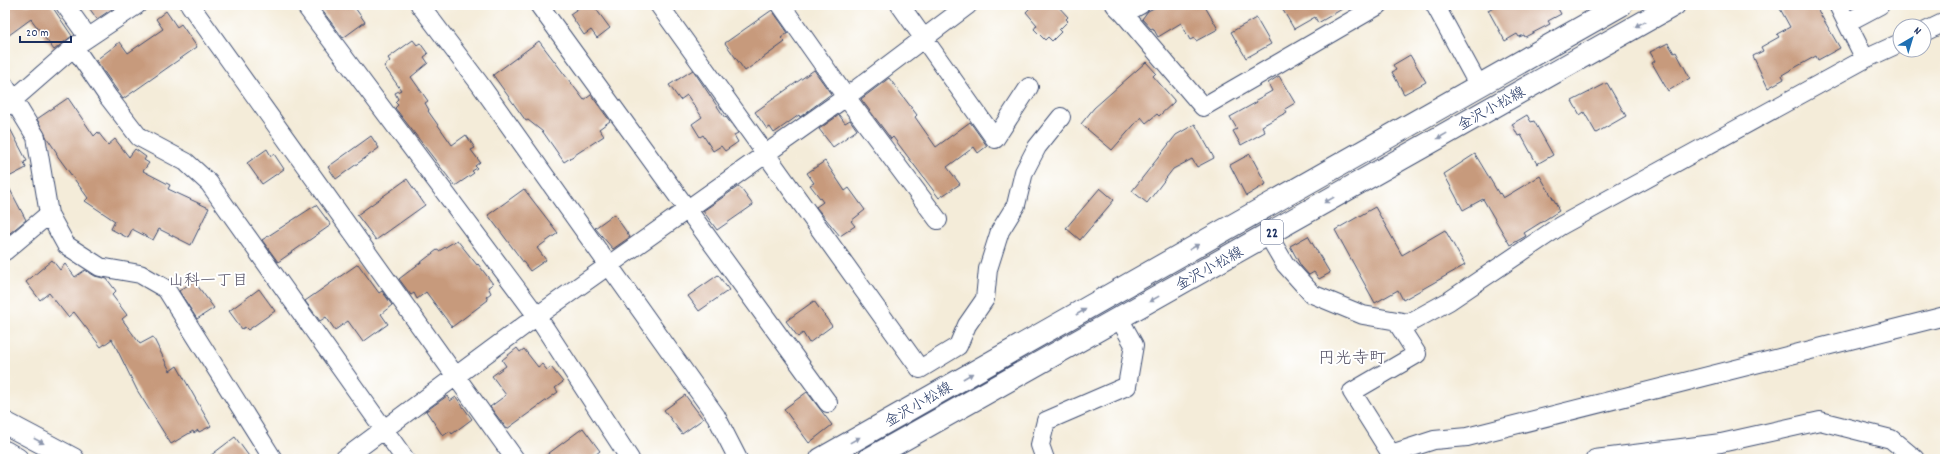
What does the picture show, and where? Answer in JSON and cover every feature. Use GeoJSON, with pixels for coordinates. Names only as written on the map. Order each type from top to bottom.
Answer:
{"type":"FeatureCollection","features":[{"type":"Feature","properties":{"kind":"main road","name":"金沢小松線"},"geometry":{"type":"LineString","coordinates":[[821,459],[1621,5]]}},
{"type":"Feature","properties":{"kind":"main road","name":"金沢小松線"},"geometry":{"type":"LineString","coordinates":[[869,459],[1674,5]]}},
{"type":"Feature","properties":{"kind":"main road"},"geometry":{"type":"LineString","coordinates":[[5,423],[73,459]]}},
{"type":"Feature","properties":{"kind":"main road"},"geometry":{"type":"LineString","coordinates":[[5,452],[17,459]]}},
{"type":"Feature","properties":{"kind":"street"},"geometry":{"type":"LineString","coordinates":[[65,5],[81,42],[109,98],[140,137],[186,162],[209,183],[405,459]]}},
{"type":"Feature","properties":{"kind":"street"},"geometry":{"type":"LineString","coordinates":[[137,5],[81,42],[8,97],[36,137],[49,214],[66,245],[100,267],[140,274],[166,289],[273,459]]}},
{"type":"Feature","properties":{"kind":"street"},"geometry":{"type":"LineString","coordinates":[[190,5],[515,459]]}},
{"type":"Feature","properties":{"kind":"street"},"geometry":{"type":"LineString","coordinates":[[305,5],[537,316],[630,459]]}},
{"type":"Feature","properties":{"kind":"street"},"geometry":{"type":"LineString","coordinates":[[420,5],[479,83],[716,416],[738,459]]}},
{"type":"Feature","properties":{"kind":"street"},"geometry":{"type":"LineString","coordinates":[[539,5],[828,403]]}},
{"type":"Feature","properties":{"kind":"street"},"geometry":{"type":"LineString","coordinates":[[659,5],[920,369],[958,346],[967,324],[985,299],[988,269],[1000,232],[1016,205],[1024,172],[1037,147],[1061,117]]}},
{"type":"Feature","properties":{"kind":"street"},"geometry":{"type":"LineString","coordinates":[[781,5],[846,97],[938,220]]}},
{"type":"Feature","properties":{"kind":"street"},"geometry":{"type":"LineString","coordinates":[[900,5],[995,139],[1029,87]]}},
{"type":"Feature","properties":{"kind":"street"},"geometry":{"type":"LineString","coordinates":[[344,459],[383,428],[537,316],[846,97],[968,5]]}},
{"type":"Feature","properties":{"kind":"street"},"geometry":{"type":"LineString","coordinates":[[1140,5],[1119,10],[1203,107],[1379,5]]}},
{"type":"Feature","properties":{"kind":"street"},"geometry":{"type":"LineString","coordinates":[[1435,5],[1479,86]]}},
{"type":"Feature","properties":{"kind":"street"},"geometry":{"type":"LineString","coordinates":[[1838,5],[1848,22],[1865,59]]}},
{"type":"Feature","properties":{"kind":"street"},"geometry":{"type":"LineString","coordinates":[[1848,22],[1880,5]]}},
{"type":"Feature","properties":{"kind":"street"},"geometry":{"type":"LineString","coordinates":[[1932,28],[1945,22]]}},
{"type":"Feature","properties":{"kind":"street"},"geometry":{"type":"LineString","coordinates":[[1268,235],[1285,264],[1312,294],[1363,315],[1409,323],[1449,301],[1560,226],[1865,59],[1892,47]]}},
{"type":"Feature","properties":{"kind":"street"},"geometry":{"type":"LineString","coordinates":[[5,251],[49,214]]}},
{"type":"Feature","properties":{"kind":"street"},"geometry":{"type":"LineString","coordinates":[[1396,321],[1417,354],[1352,392],[1391,454],[1434,440],[1467,437],[1945,316]]}},
{"type":"Feature","properties":{"kind":"street"},"geometry":{"type":"LineString","coordinates":[[1045,459],[1040,445],[1046,421],[1127,386],[1134,345],[1119,318]]}},
{"type":"Feature","properties":{"kind":"street"},"geometry":{"type":"LineString","coordinates":[[1595,459],[1721,443],[1820,421],[1891,439],[1916,459]]}},
{"type":"Feature","properties":{"kind":"building"},"geometry":{"type":"Polygon","coordinates":[[[5,5],[51,5],[72,36],[54,50],[31,19],[5,38],[5,5]]]}},
{"type":"Feature","properties":{"kind":"building"},"geometry":{"type":"Polygon","coordinates":[[[87,5],[118,5],[97,19],[87,5]]]}},
{"type":"Feature","properties":{"kind":"building"},"geometry":{"type":"Polygon","coordinates":[[[318,5],[353,5],[365,22],[343,38],[318,5]]]}},
{"type":"Feature","properties":{"kind":"building"},"geometry":{"type":"Polygon","coordinates":[[[583,5],[593,5],[610,28],[597,38],[591,30],[584,35],[570,14],[583,5]]]}},
{"type":"Feature","properties":{"kind":"building"},"geometry":{"type":"Polygon","coordinates":[[[1029,5],[1057,5],[1068,17],[1066,19],[1068,21],[1059,30],[1061,32],[1052,41],[1048,37],[1045,40],[1034,29],[1037,25],[1026,12],[1031,7],[1029,5]]]}},
{"type":"Feature","properties":{"kind":"building"},"geometry":{"type":"Polygon","coordinates":[[[1160,5],[1204,5],[1218,29],[1196,41],[1194,38],[1190,40],[1181,23],[1158,37],[1153,28],[1151,29],[1142,19],[1148,11],[1160,5]]]}},
{"type":"Feature","properties":{"kind":"building"},"geometry":{"type":"Polygon","coordinates":[[[1280,5],[1349,5],[1318,23],[1315,17],[1294,29],[1280,5]]]}},
{"type":"Feature","properties":{"kind":"building"},"geometry":{"type":"Polygon","coordinates":[[[1497,5],[1556,5],[1561,14],[1548,21],[1550,24],[1525,37],[1524,35],[1519,37],[1517,34],[1505,41],[1488,10],[1497,5]]]}},
{"type":"Feature","properties":{"kind":"building"},"geometry":{"type":"Polygon","coordinates":[[[1778,5],[1815,5],[1840,48],[1818,60],[1816,56],[1787,72],[1782,75],[1784,79],[1768,88],[1753,56],[1763,51],[1761,47],[1779,37],[1777,34],[1790,27],[1778,5]]]}},
{"type":"Feature","properties":{"kind":"building"},"geometry":{"type":"Polygon","coordinates":[[[772,10],[788,33],[781,38],[785,42],[745,71],[725,43],[772,10]]]}},
{"type":"Feature","properties":{"kind":"building"},"geometry":{"type":"Polygon","coordinates":[[[166,11],[177,27],[181,24],[197,47],[123,99],[96,60],[120,42],[128,53],[163,29],[156,19],[166,11]]]}},
{"type":"Feature","properties":{"kind":"building"},"geometry":{"type":"Polygon","coordinates":[[[1256,18],[1271,44],[1246,58],[1231,32],[1256,18]]]}},
{"type":"Feature","properties":{"kind":"building"},"geometry":{"type":"Polygon","coordinates":[[[413,40],[417,45],[420,43],[428,54],[424,57],[428,63],[411,77],[428,101],[425,103],[429,110],[428,111],[452,145],[466,135],[475,148],[471,150],[480,162],[475,166],[477,168],[472,171],[474,173],[455,186],[395,108],[398,105],[395,102],[398,99],[395,93],[401,90],[384,66],[390,61],[388,58],[413,40]]]}},
{"type":"Feature","properties":{"kind":"building"},"geometry":{"type":"Polygon","coordinates":[[[539,41],[584,100],[591,95],[610,121],[599,129],[604,136],[564,162],[543,132],[528,120],[526,121],[493,75],[539,41]]]}},
{"type":"Feature","properties":{"kind":"building"},"geometry":{"type":"Polygon","coordinates":[[[1668,43],[1674,53],[1676,52],[1690,78],[1668,91],[1652,63],[1655,61],[1650,52],[1668,43]]]}},
{"type":"Feature","properties":{"kind":"building"},"geometry":{"type":"Polygon","coordinates":[[[1410,55],[1426,82],[1404,94],[1392,72],[1396,70],[1393,65],[1410,55]]]}},
{"type":"Feature","properties":{"kind":"building"},"geometry":{"type":"Polygon","coordinates":[[[1146,62],[1156,73],[1153,76],[1174,100],[1174,102],[1159,116],[1157,114],[1146,123],[1141,117],[1112,150],[1081,124],[1094,108],[1146,62]]]}},
{"type":"Feature","properties":{"kind":"building"},"geometry":{"type":"Polygon","coordinates":[[[693,70],[725,118],[726,117],[738,133],[734,135],[738,142],[725,151],[721,146],[713,151],[703,135],[700,137],[692,124],[702,117],[687,95],[680,100],[669,85],[693,70]]]}},
{"type":"Feature","properties":{"kind":"building"},"geometry":{"type":"Polygon","coordinates":[[[814,70],[831,94],[800,117],[799,115],[774,133],[770,127],[767,129],[755,112],[814,70]]]}},
{"type":"Feature","properties":{"kind":"building"},"geometry":{"type":"Polygon","coordinates":[[[1279,76],[1295,103],[1285,109],[1287,112],[1262,126],[1265,132],[1241,145],[1233,131],[1237,129],[1230,117],[1257,102],[1256,100],[1272,91],[1268,83],[1279,76]]]}},
{"type":"Feature","properties":{"kind":"building"},"geometry":{"type":"Polygon","coordinates":[[[889,78],[917,115],[915,117],[936,147],[970,122],[987,146],[978,153],[974,147],[947,167],[960,184],[939,198],[893,137],[891,139],[861,99],[889,78]]]}},
{"type":"Feature","properties":{"kind":"building"},"geometry":{"type":"Polygon","coordinates":[[[1607,83],[1626,116],[1596,133],[1584,112],[1580,115],[1572,101],[1607,83]]]}},
{"type":"Feature","properties":{"kind":"building"},"geometry":{"type":"Polygon","coordinates":[[[68,98],[94,136],[98,132],[108,145],[115,139],[129,157],[135,149],[146,157],[144,160],[149,163],[143,171],[170,185],[168,189],[209,208],[191,245],[159,229],[153,240],[132,229],[128,238],[111,229],[115,221],[85,201],[88,198],[56,154],[57,153],[37,119],[68,98]]]}},
{"type":"Feature","properties":{"kind":"building"},"geometry":{"type":"Polygon","coordinates":[[[839,115],[845,123],[850,120],[857,130],[833,147],[819,129],[839,115]]]}},
{"type":"Feature","properties":{"kind":"building"},"geometry":{"type":"Polygon","coordinates":[[[1527,115],[1531,122],[1534,121],[1553,155],[1537,164],[1521,135],[1518,136],[1512,124],[1527,115]]]}},
{"type":"Feature","properties":{"kind":"building"},"geometry":{"type":"Polygon","coordinates":[[[5,119],[27,161],[24,162],[26,168],[5,179],[5,119]]]}},
{"type":"Feature","properties":{"kind":"building"},"geometry":{"type":"Polygon","coordinates":[[[1195,124],[1214,158],[1197,167],[1192,159],[1173,169],[1147,203],[1132,191],[1176,135],[1195,124]]]}},
{"type":"Feature","properties":{"kind":"building"},"geometry":{"type":"Polygon","coordinates":[[[371,136],[379,148],[336,179],[328,167],[371,136]]]}},
{"type":"Feature","properties":{"kind":"building"},"geometry":{"type":"Polygon","coordinates":[[[267,149],[271,156],[274,154],[284,169],[262,184],[247,163],[267,149]]]}},
{"type":"Feature","properties":{"kind":"building"},"geometry":{"type":"Polygon","coordinates":[[[1250,154],[1266,184],[1246,196],[1230,165],[1250,154]]]}},
{"type":"Feature","properties":{"kind":"building"},"geometry":{"type":"Polygon","coordinates":[[[1475,154],[1499,194],[1500,193],[1503,198],[1540,176],[1559,211],[1524,233],[1526,236],[1510,245],[1483,199],[1463,210],[1444,174],[1475,154]]]}},
{"type":"Feature","properties":{"kind":"building"},"geometry":{"type":"Polygon","coordinates":[[[825,161],[845,191],[849,188],[865,210],[851,221],[855,226],[840,236],[816,207],[823,202],[810,185],[814,183],[807,173],[825,161]]]}},
{"type":"Feature","properties":{"kind":"building"},"geometry":{"type":"Polygon","coordinates":[[[407,179],[425,205],[376,240],[357,215],[407,179]]]}},
{"type":"Feature","properties":{"kind":"building"},"geometry":{"type":"Polygon","coordinates":[[[5,180],[26,220],[5,237],[5,180]]]}},
{"type":"Feature","properties":{"kind":"building"},"geometry":{"type":"Polygon","coordinates":[[[739,186],[753,205],[717,230],[703,211],[739,186]]]}},
{"type":"Feature","properties":{"kind":"building"},"geometry":{"type":"Polygon","coordinates":[[[1100,188],[1114,200],[1080,240],[1066,228],[1100,188]]]}},
{"type":"Feature","properties":{"kind":"building"},"geometry":{"type":"Polygon","coordinates":[[[524,189],[558,233],[537,248],[546,260],[530,271],[488,215],[524,189]]]}},
{"type":"Feature","properties":{"kind":"building"},"geometry":{"type":"Polygon","coordinates":[[[316,205],[331,225],[278,262],[262,240],[316,205]]]}},
{"type":"Feature","properties":{"kind":"building"},"geometry":{"type":"Polygon","coordinates":[[[1375,207],[1402,255],[1445,230],[1465,265],[1403,300],[1398,290],[1375,303],[1335,230],[1375,207]]]}},
{"type":"Feature","properties":{"kind":"building"},"geometry":{"type":"Polygon","coordinates":[[[614,214],[630,237],[613,249],[595,228],[614,214]]]}},
{"type":"Feature","properties":{"kind":"building"},"geometry":{"type":"Polygon","coordinates":[[[1308,236],[1330,273],[1319,279],[1314,272],[1309,275],[1301,266],[1290,246],[1308,236]]]}},
{"type":"Feature","properties":{"kind":"building"},"geometry":{"type":"Polygon","coordinates":[[[457,240],[493,284],[488,287],[491,293],[486,297],[488,300],[452,327],[426,292],[417,299],[414,293],[411,295],[399,279],[437,250],[439,251],[457,240]]]}},
{"type":"Feature","properties":{"kind":"building"},"geometry":{"type":"Polygon","coordinates":[[[52,260],[60,270],[65,264],[75,277],[85,270],[95,276],[107,279],[116,291],[112,295],[127,315],[122,319],[140,344],[153,337],[170,371],[177,366],[211,426],[199,432],[198,430],[194,433],[193,431],[171,444],[137,390],[112,339],[101,347],[74,312],[68,317],[49,293],[40,300],[26,282],[52,260]]]}},
{"type":"Feature","properties":{"kind":"building"},"geometry":{"type":"Polygon","coordinates":[[[358,264],[379,293],[382,291],[392,305],[381,314],[388,324],[363,342],[348,321],[335,330],[326,317],[320,321],[305,301],[358,264]]]}},
{"type":"Feature","properties":{"kind":"building"},"geometry":{"type":"Polygon","coordinates":[[[718,275],[729,290],[699,311],[688,296],[718,275]]]}},
{"type":"Feature","properties":{"kind":"building"},"geometry":{"type":"Polygon","coordinates":[[[194,281],[214,308],[197,319],[179,291],[194,281]]]}},
{"type":"Feature","properties":{"kind":"building"},"geometry":{"type":"Polygon","coordinates":[[[259,289],[275,311],[248,330],[245,327],[242,329],[229,311],[259,289]]]}},
{"type":"Feature","properties":{"kind":"building"},"geometry":{"type":"Polygon","coordinates":[[[814,301],[832,326],[809,343],[803,333],[798,337],[786,321],[814,301]]]}},
{"type":"Feature","properties":{"kind":"building"},"geometry":{"type":"Polygon","coordinates":[[[517,348],[520,352],[524,349],[538,367],[542,364],[547,370],[551,367],[563,382],[555,388],[558,392],[507,429],[490,407],[506,395],[492,376],[506,366],[502,360],[517,348]]]}},
{"type":"Feature","properties":{"kind":"building"},"geometry":{"type":"Polygon","coordinates":[[[807,392],[832,425],[809,443],[784,409],[807,392]]]}},
{"type":"Feature","properties":{"kind":"building"},"geometry":{"type":"Polygon","coordinates":[[[685,395],[703,419],[682,434],[664,410],[685,395]]]}},
{"type":"Feature","properties":{"kind":"building"},"geometry":{"type":"Polygon","coordinates":[[[447,396],[450,401],[456,397],[472,419],[452,434],[450,431],[443,436],[426,411],[447,396]]]}},
{"type":"Feature","properties":{"kind":"building"},"geometry":{"type":"Polygon","coordinates":[[[583,428],[600,451],[590,459],[541,459],[583,428]]]}},
{"type":"Feature","properties":{"kind":"building"},"geometry":{"type":"Polygon","coordinates":[[[235,437],[251,459],[206,459],[235,437]]]}},
{"type":"Feature","properties":{"kind":"district","name":"山科一丁目"},"geometry":{"type":"Point","coordinates":[208,279]}},
{"type":"Feature","properties":{"kind":"district","name":"円光寺町"},"geometry":{"type":"Point","coordinates":[1352,357]}}]}
